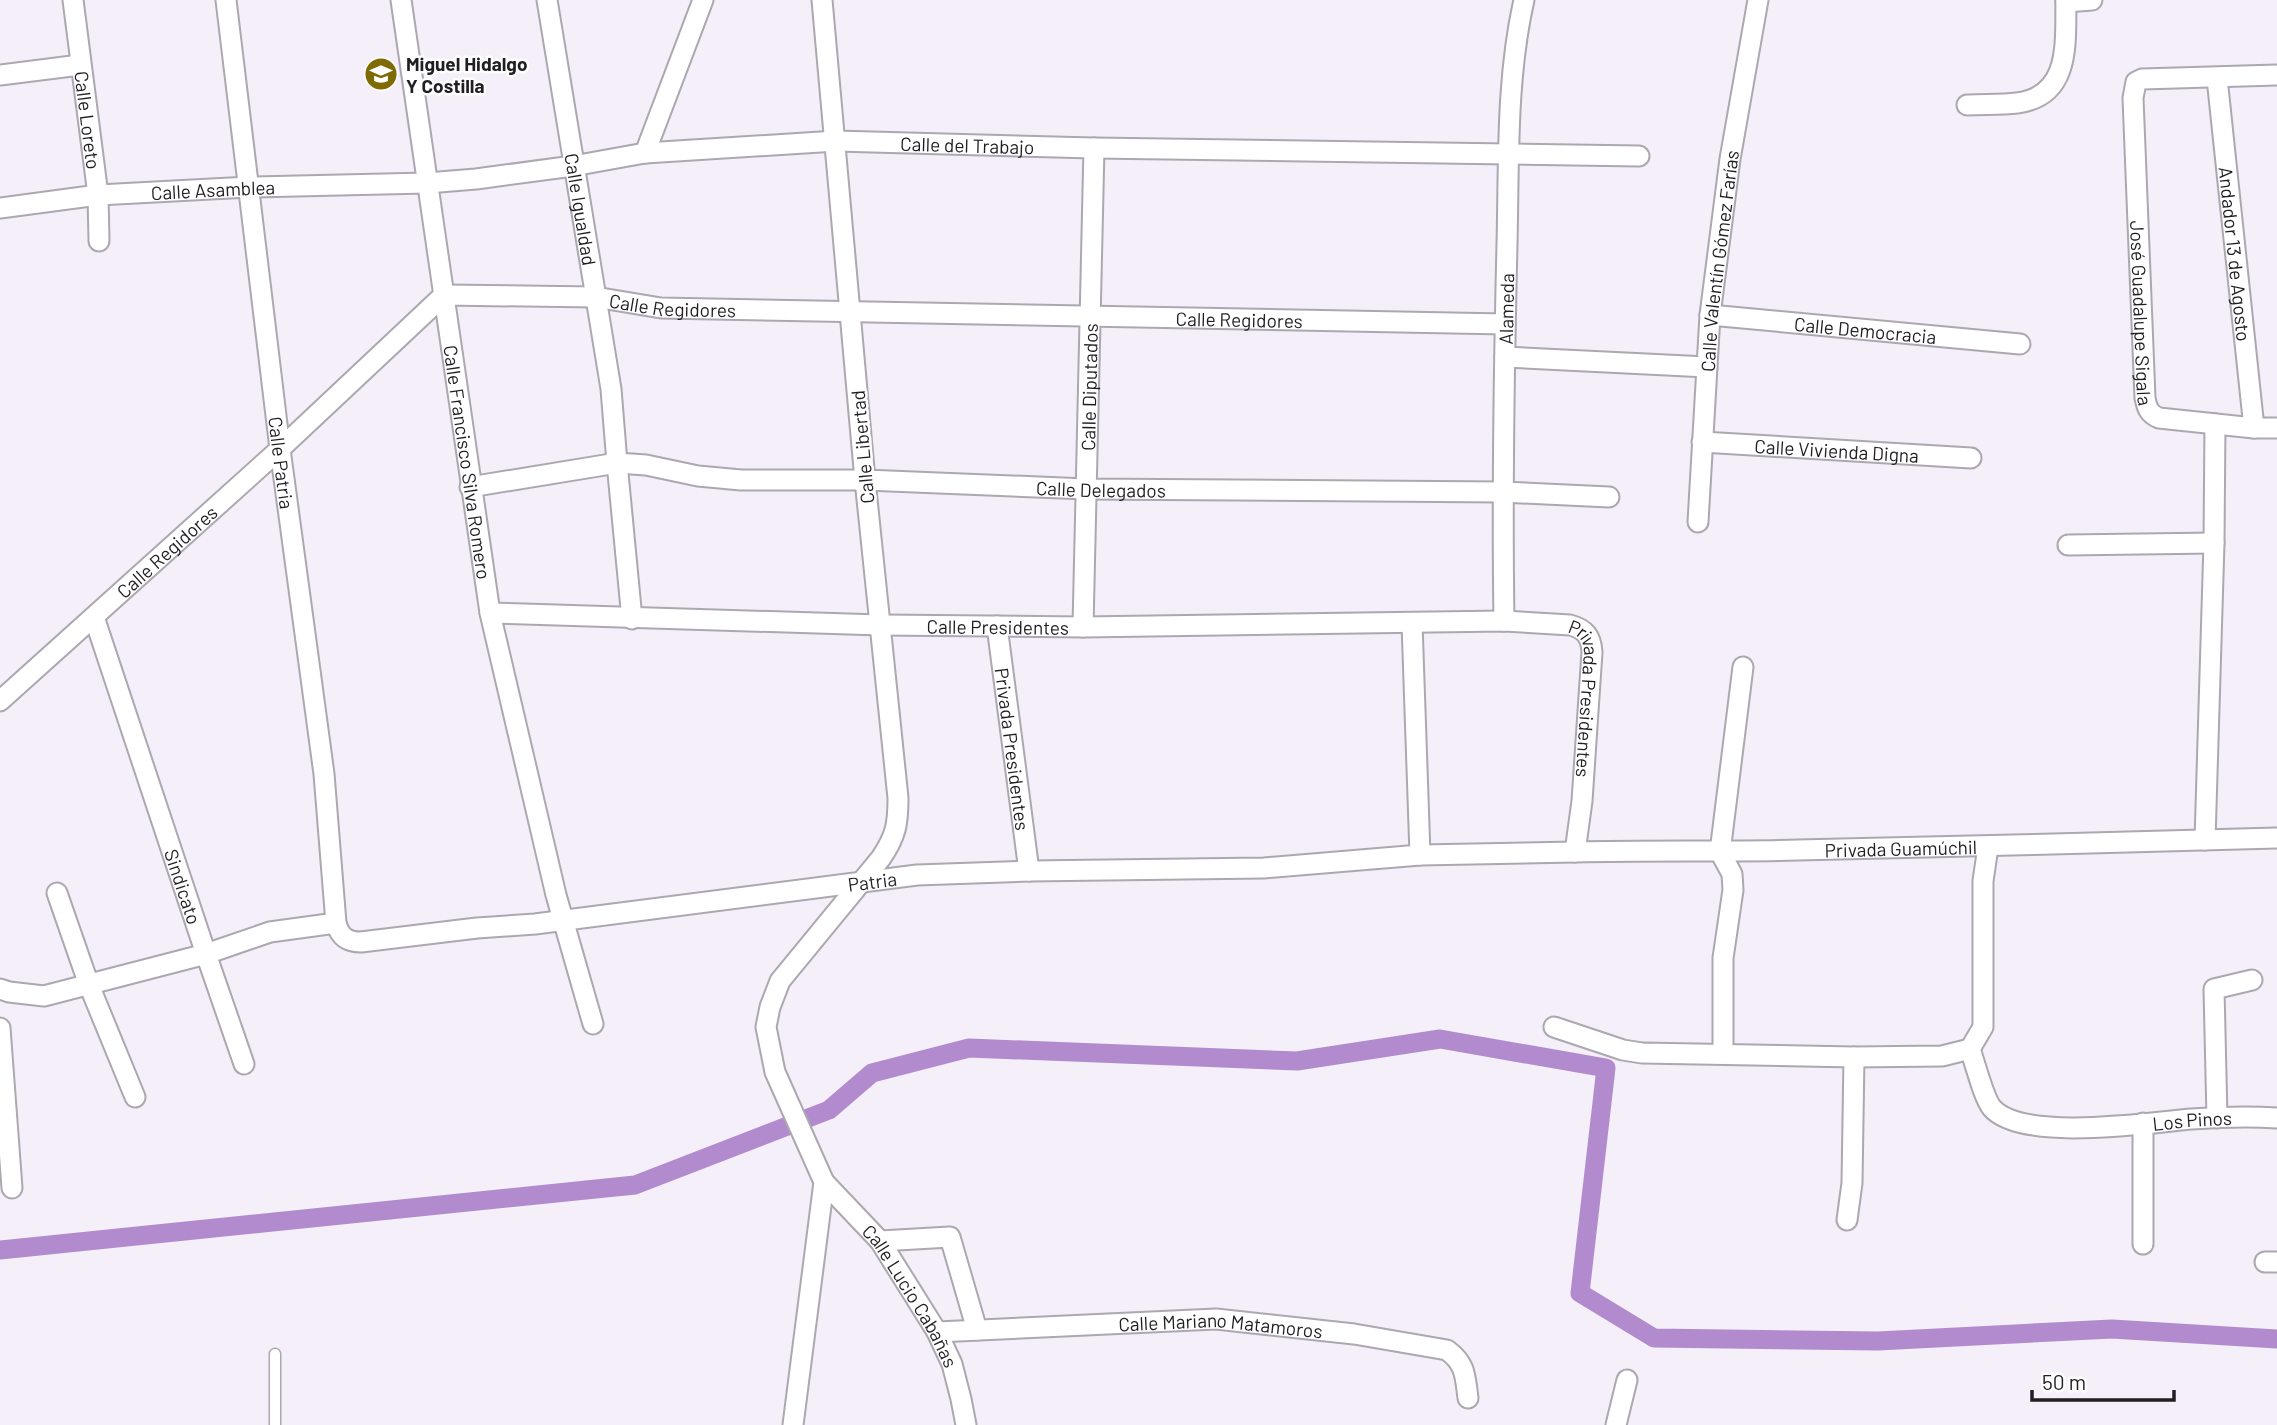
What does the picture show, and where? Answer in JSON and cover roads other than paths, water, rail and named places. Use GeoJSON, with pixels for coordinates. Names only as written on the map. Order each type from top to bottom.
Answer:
{"type":"FeatureCollection","features":[{"type":"Feature","properties":{"kind":"street","name":"Calle Loreto"},"geometry":{"type":"LineString","coordinates":[[73,0],[98,195],[99,241]]}},
{"type":"Feature","properties":{"kind":"street","name":"Calle Patria"},"geometry":{"type":"LineString","coordinates":[[226,0],[280,449],[322,760],[336,923]]}},
{"type":"Feature","properties":{"kind":"street","name":"Calle Francisco Silva Romero"},"geometry":{"type":"LineString","coordinates":[[401,0],[490,613],[563,920],[593,1024]]}},
{"type":"Feature","properties":{"kind":"street","name":"Calle Igualdad"},"geometry":{"type":"LineString","coordinates":[[547,0],[611,389],[632,619]]}},
{"type":"Feature","properties":{"kind":"street"},"geometry":{"type":"LineString","coordinates":[[645,153],[703,0]]}},
{"type":"Feature","properties":{"kind":"street","name":"Calle Libertad"},"geometry":{"type":"LineString","coordinates":[[822,0],[865,480],[898,798],[898,823],[892,843],[780,981],[766,1027],[769,1051],[781,1085],[824,1182]]}},
{"type":"Feature","properties":{"kind":"street","name":"Alameda"},"geometry":{"type":"LineString","coordinates":[[1504,621],[1502,492],[1509,155],[1514,50],[1524,0]]}},
{"type":"Feature","properties":{"kind":"street","name":"Calle Valentín Gómez Farías"},"geometry":{"type":"LineString","coordinates":[[1698,522],[1710,315],[1730,159],[1758,0]]}},
{"type":"Feature","properties":{"kind":"street"},"geometry":{"type":"LineString","coordinates":[[1967,105],[2018,103],[2041,95],[2051,87],[2062,68],[2064,57],[2066,1],[2092,0]]}},
{"type":"Feature","properties":{"kind":"street"},"geometry":{"type":"LineString","coordinates":[[0,75],[80,65]]}},
{"type":"Feature","properties":{"kind":"street"},"geometry":{"type":"LineString","coordinates":[[2217,78],[2277,75]]}},
{"type":"Feature","properties":{"kind":"street","name":"José Guadalupe Sigala"},"geometry":{"type":"LineString","coordinates":[[2217,78],[2150,79],[2136,82],[2133,98],[2145,398],[2151,415],[2159,418],[2277,428]]}},
{"type":"Feature","properties":{"kind":"street","name":"Andador 13 de Agosto"},"geometry":{"type":"LineString","coordinates":[[2217,78],[2254,428]]}},
{"type":"Feature","properties":{"kind":"street","name":"Calle del Trabajo"},"geometry":{"type":"LineString","coordinates":[[427,183],[573,166],[645,153],[836,141],[1094,148],[1639,156]]}},
{"type":"Feature","properties":{"kind":"street","name":"Calle Diputados"},"geometry":{"type":"LineString","coordinates":[[1083,627],[1094,148]]}},
{"type":"Feature","properties":{"kind":"street","name":"Calle Asamblea"},"geometry":{"type":"LineString","coordinates":[[0,208],[98,195],[249,187],[427,183]]}},
{"type":"Feature","properties":{"kind":"street","name":"Calle Regidores"},"geometry":{"type":"LineString","coordinates":[[0,701],[280,449],[444,295],[595,297],[661,308],[1505,324]]}},
{"type":"Feature","properties":{"kind":"street","name":"Calle Democracia"},"geometry":{"type":"LineString","coordinates":[[1710,315],[2020,344]]}},
{"type":"Feature","properties":{"kind":"street"},"geometry":{"type":"LineString","coordinates":[[1505,357],[1707,367]]}},
{"type":"Feature","properties":{"kind":"street"},"geometry":{"type":"LineString","coordinates":[[2205,840],[2215,424]]}},
{"type":"Feature","properties":{"kind":"street","name":"Calle Vivienda Digna"},"geometry":{"type":"LineString","coordinates":[[1702,442],[1971,458]]}},
{"type":"Feature","properties":{"kind":"street"},"geometry":{"type":"LineString","coordinates":[[470,487],[617,463]]}},
{"type":"Feature","properties":{"kind":"street","name":"Calle Delegados"},"geometry":{"type":"LineString","coordinates":[[617,463],[741,480],[865,480],[1087,489],[1502,492],[1609,497]]}},
{"type":"Feature","properties":{"kind":"street"},"geometry":{"type":"LineString","coordinates":[[2068,545],[2214,543]]}},
{"type":"Feature","properties":{"kind":"street","name":"Calle Presidentes"},"geometry":{"type":"LineString","coordinates":[[490,613],[880,625],[1083,627],[1504,621]]}},
{"type":"Feature","properties":{"kind":"street","name":"Sindicato"},"geometry":{"type":"LineString","coordinates":[[94,617],[244,1064]]}},
{"type":"Feature","properties":{"kind":"street","name":"Privada Presidentes"},"geometry":{"type":"LineString","coordinates":[[1504,621],[1570,625],[1587,633],[1592,641],[1582,801],[1575,852]]}},
{"type":"Feature","properties":{"kind":"street"},"geometry":{"type":"LineString","coordinates":[[1412,623],[1420,855]]}},
{"type":"Feature","properties":{"kind":"street","name":"Privada Presidentes"},"geometry":{"type":"LineString","coordinates":[[998,626],[1029,871]]}},
{"type":"Feature","properties":{"kind":"street"},"geometry":{"type":"LineString","coordinates":[[1723,1054],[1723,958],[1733,890],[1732,874],[1720,852],[1743,667]]}},
{"type":"Feature","properties":{"kind":"street","name":"Privada Guamúchil"},"geometry":{"type":"LineString","coordinates":[[1420,855],[1988,847],[2277,838]]}},
{"type":"Feature","properties":{"kind":"street"},"geometry":{"type":"LineString","coordinates":[[1555,1027],[1623,1050],[1642,1053],[1942,1056],[1970,1049],[1983,1027],[1983,881],[1988,847]]}},
{"type":"Feature","properties":{"kind":"street","name":"Patria"},"geometry":{"type":"LineString","coordinates":[[336,923],[344,939],[362,942],[681,907],[917,876],[1029,871],[1264,868],[1420,855]]}},
{"type":"Feature","properties":{"kind":"street"},"geometry":{"type":"LineString","coordinates":[[57,893],[89,985],[135,1097]]}},
{"type":"Feature","properties":{"kind":"street"},"geometry":{"type":"LineString","coordinates":[[0,989],[44,996],[205,954],[270,932],[336,923]]}},
{"type":"Feature","properties":{"kind":"street"},"geometry":{"type":"LineString","coordinates":[[2217,1118],[2214,989],[2252,980]]}},
{"type":"Feature","properties":{"kind":"street"},"geometry":{"type":"LineString","coordinates":[[0,1028],[12,1188]]}},
{"type":"Feature","properties":{"kind":"street"},"geometry":{"type":"LineString","coordinates":[[1970,1049],[1990,1106],[2008,1120],[2071,1128],[2143,1123]]}},
{"type":"Feature","properties":{"kind":"street"},"geometry":{"type":"LineString","coordinates":[[1847,1220],[1852,1182],[1854,1057]]}},
{"type":"Feature","properties":{"kind":"street","name":"Los Pinos"},"geometry":{"type":"LineString","coordinates":[[2143,1244],[2143,1123],[2217,1118],[2277,1118]]}},
{"type":"Feature","properties":{"kind":"street"},"geometry":{"type":"LineString","coordinates":[[793,1425],[824,1182]]}},
{"type":"Feature","properties":{"kind":"street","name":"Calle Lucio Cabañas"},"geometry":{"type":"LineString","coordinates":[[824,1182],[880,1241],[937,1332],[951,1364],[966,1425]]}},
{"type":"Feature","properties":{"kind":"street"},"geometry":{"type":"LineString","coordinates":[[880,1241],[950,1237],[977,1330]]}},
{"type":"Feature","properties":{"kind":"street","name":"Calle Mariano Matamoros"},"geometry":{"type":"LineString","coordinates":[[937,1332],[1216,1319],[1354,1334],[1447,1350],[1459,1359],[1465,1374],[1468,1398]]}},
{"type":"Feature","properties":{"kind":"street"},"geometry":{"type":"LineString","coordinates":[[1616,1425],[1627,1380]]}},
{"type":"Feature","properties":{"kind":"lane"},"geometry":{"type":"LineString","coordinates":[[275,1354],[275,1425]]}},
{"type":"Feature","properties":{"kind":"waterway"},"geometry":{"type":"LineString","coordinates":[[0,1250],[635,1185],[829,1110],[872,1073],[969,1048],[1297,1061],[1440,1039],[1606,1068],[1580,1293],[1654,1338],[1878,1341],[2112,1329],[2277,1339]]}},
{"type":"Feature","properties":{"kind":"place","name":"Miguel Hidalgo Y Costilla"},"geometry":{"type":"Point","coordinates":[381,74]}}]}
